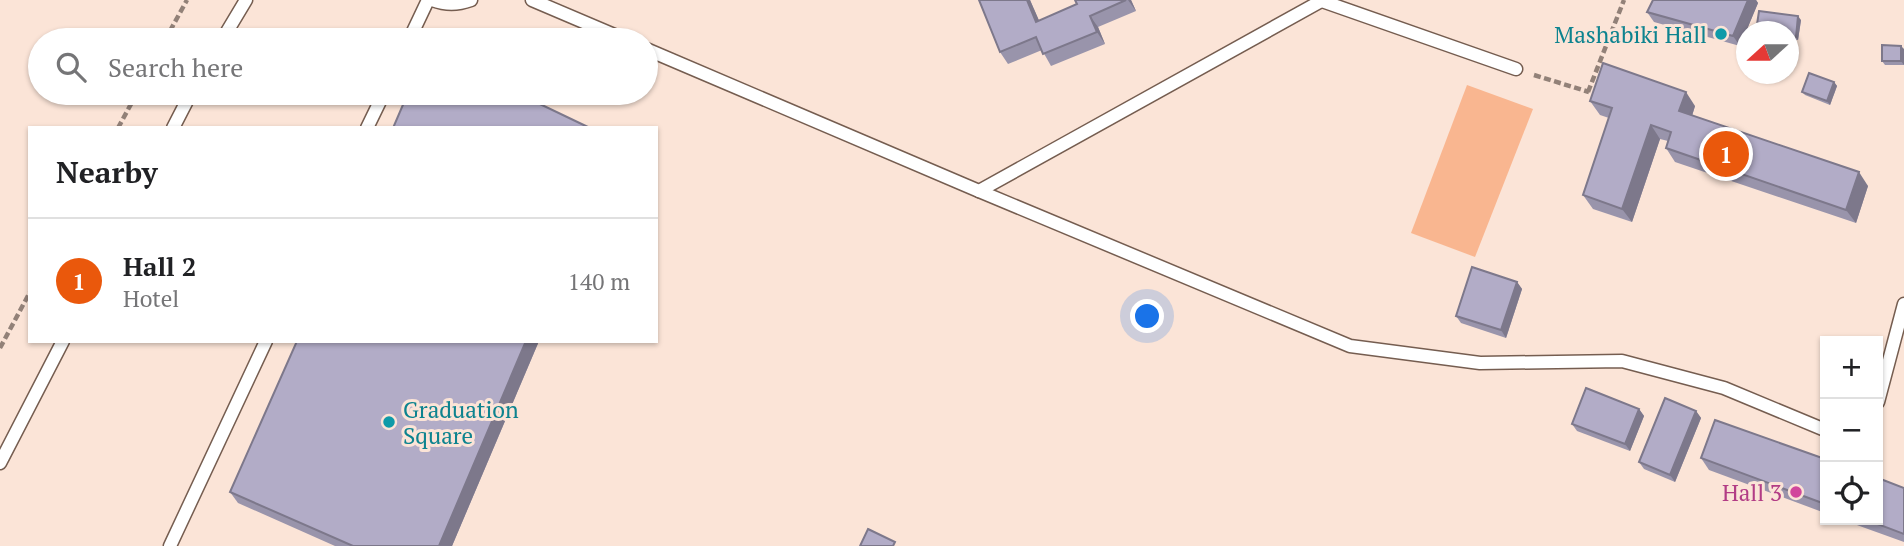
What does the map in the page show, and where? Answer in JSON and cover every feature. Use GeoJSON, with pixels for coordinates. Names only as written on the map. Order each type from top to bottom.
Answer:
{"type":"FeatureCollection","features":[{"type":"Feature","properties":{"kind":"lane"},"geometry":{"type":"LineString","coordinates":[[229,28],[246,0]]}},
{"type":"Feature","properties":{"kind":"lane"},"geometry":{"type":"LineString","coordinates":[[415,28],[430,0],[442,4],[456,4],[471,0]]}},
{"type":"Feature","properties":{"kind":"lane"},"geometry":{"type":"LineString","coordinates":[[532,0],[598,28]]}},
{"type":"Feature","properties":{"kind":"lane"},"geometry":{"type":"LineString","coordinates":[[979,191],[1323,0],[1516,69]]}},
{"type":"Feature","properties":{"kind":"lane"},"geometry":{"type":"LineString","coordinates":[[658,54],[1350,346],[1480,363],[1622,361],[1724,388],[1820,428]]}},
{"type":"Feature","properties":{"kind":"lane"},"geometry":{"type":"LineString","coordinates":[[174,126],[185,105]]}},
{"type":"Feature","properties":{"kind":"lane"},"geometry":{"type":"LineString","coordinates":[[368,126],[378,105]]}},
{"type":"Feature","properties":{"kind":"lane"},"geometry":{"type":"LineString","coordinates":[[1879,399],[1904,304]]}},
{"type":"Feature","properties":{"kind":"lane"},"geometry":{"type":"LineString","coordinates":[[0,463],[62,343]]}},
{"type":"Feature","properties":{"kind":"lane"},"geometry":{"type":"LineString","coordinates":[[170,546],[266,343]]}},
{"type":"Feature","properties":{"kind":"path"},"geometry":{"type":"LineString","coordinates":[[172,28],[187,0]]}},
{"type":"Feature","properties":{"kind":"path"},"geometry":{"type":"LineString","coordinates":[[1588,92],[1624,0]]}},
{"type":"Feature","properties":{"kind":"path"},"geometry":{"type":"LineString","coordinates":[[1516,69],[1597,95]]}},
{"type":"Feature","properties":{"kind":"path"},"geometry":{"type":"LineString","coordinates":[[119,126],[130,105]]}},
{"type":"Feature","properties":{"kind":"path"},"geometry":{"type":"LineString","coordinates":[[0,348],[28,296]]}},
{"type":"Feature","properties":{"kind":"shaded area"},"geometry":{"type":"Polygon","coordinates":[[[1467,85],[1533,109],[1475,257],[1411,233],[1467,85]]]}},
{"type":"Feature","properties":{"kind":"building"},"geometry":{"type":"Polygon","coordinates":[[[979,0],[1027,0],[1036,22],[1077,4],[1075,0],[1126,0],[1090,16],[1097,32],[1043,54],[1036,37],[1000,52],[979,0]]]}},
{"type":"Feature","properties":{"kind":"building","name":"Mashabiki Hall"},"geometry":{"type":"Polygon","coordinates":[[[1653,0],[1748,0],[1739,21],[1736,21],[1733,36],[1647,12],[1653,0]]]}},
{"type":"Feature","properties":{"kind":"building"},"geometry":{"type":"Polygon","coordinates":[[[1759,11],[1798,16],[1798,21],[1758,21],[1759,11]]]}},
{"type":"Feature","properties":{"kind":"building"},"geometry":{"type":"Polygon","coordinates":[[[1882,45],[1901,46],[1901,61],[1882,61],[1882,45]]]}},
{"type":"Feature","properties":{"kind":"building"},"geometry":{"type":"Polygon","coordinates":[[[1603,63],[1686,92],[1679,111],[1859,172],[1846,210],[1666,148],[1671,132],[1651,125],[1622,209],[1583,195],[1612,108],[1590,101],[1603,63]]]}},
{"type":"Feature","properties":{"kind":"building"},"geometry":{"type":"Polygon","coordinates":[[[1809,73],[1834,82],[1827,101],[1802,92],[1809,73]]]}},
{"type":"Feature","properties":{"kind":"building"},"geometry":{"type":"Polygon","coordinates":[[[403,105],[542,105],[586,126],[394,126],[403,105]]]}},
{"type":"Feature","properties":{"kind":"building"},"geometry":{"type":"Polygon","coordinates":[[[1472,267],[1517,282],[1501,330],[1456,316],[1472,267]]]}},
{"type":"Feature","properties":{"kind":"building","name":"Graduation Square"},"geometry":{"type":"Polygon","coordinates":[[[296,343],[525,343],[439,546],[353,546],[230,492],[296,343]]]}},
{"type":"Feature","properties":{"kind":"building"},"geometry":{"type":"Polygon","coordinates":[[[1586,388],[1639,409],[1625,444],[1572,424],[1586,388]]]}},
{"type":"Feature","properties":{"kind":"building"},"geometry":{"type":"Polygon","coordinates":[[[1665,398],[1696,411],[1670,475],[1639,462],[1665,398]]]}},
{"type":"Feature","properties":{"kind":"building","name":"Hall 3"},"geometry":{"type":"Polygon","coordinates":[[[1715,420],[1820,457],[1820,502],[1701,458],[1715,420]]]}},
{"type":"Feature","properties":{"kind":"building"},"geometry":{"type":"Polygon","coordinates":[[[1883,480],[1904,488],[1904,534],[1880,525],[1883,525],[1883,480]]]}},
{"type":"Feature","properties":{"kind":"building"},"geometry":{"type":"Polygon","coordinates":[[[868,529],[895,542],[893,546],[860,546],[868,529]]]}},
{"type":"Feature","properties":{"kind":"place","name":"Mashabiki Hall"},"geometry":{"type":"Point","coordinates":[1721,34]}},
{"type":"Feature","properties":{"kind":"place","name":"Hall 2"},"geometry":{"type":"Point","coordinates":[1726,154]}},
{"type":"Feature","properties":{"kind":"place","name":"Graduation Square"},"geometry":{"type":"Point","coordinates":[389,422]}},
{"type":"Feature","properties":{"kind":"place","name":"Hall 3"},"geometry":{"type":"Point","coordinates":[1796,492]}}]}
